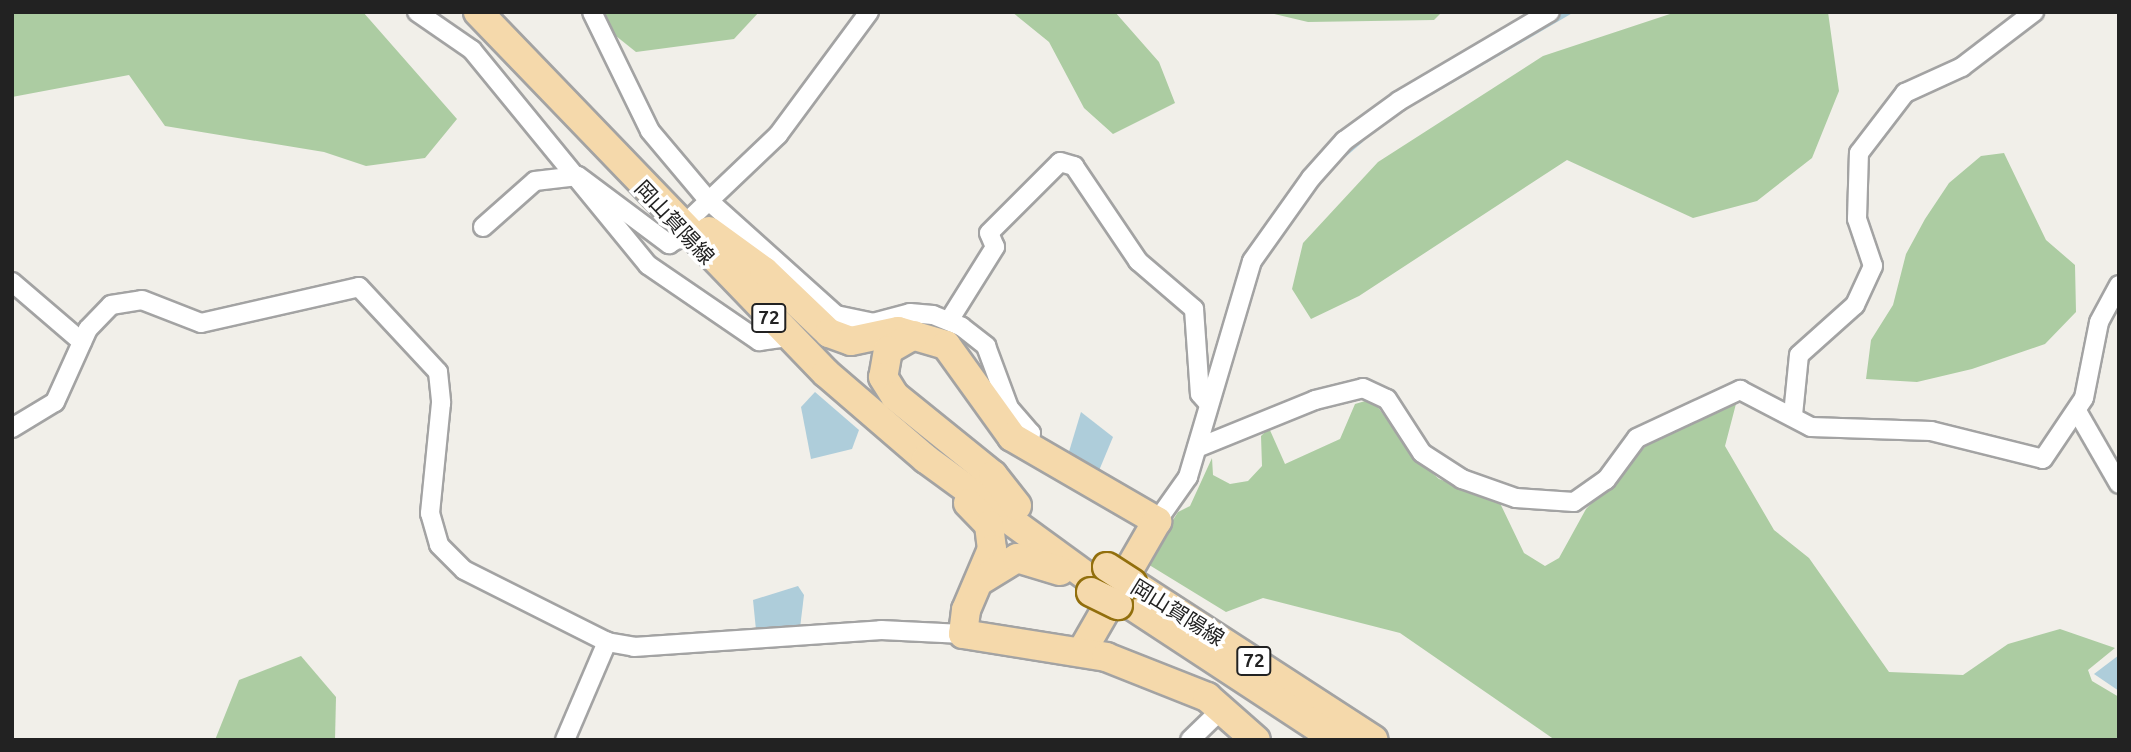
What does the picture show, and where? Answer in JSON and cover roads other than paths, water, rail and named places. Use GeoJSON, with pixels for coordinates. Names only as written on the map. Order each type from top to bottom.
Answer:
{"type":"FeatureCollection","features":[{"type":"Feature","properties":{"kind":"main road","name":"岡山賀陽線"},"geometry":{"type":"LineString","coordinates":[[478,12],[699,220],[764,271],[829,333],[850,341],[898,331],[946,345],[961,359],[992,418],[1029,447],[1157,521],[1082,651]]}},
{"type":"Feature","properties":{"kind":"main road","name":"岡山賀陽線"},"geometry":{"type":"LineString","coordinates":[[504,12],[699,220],[837,359],[1017,506],[1098,581]]}},
{"type":"Feature","properties":{"kind":"main road","name":"岡山賀陽線"},"geometry":{"type":"LineString","coordinates":[[699,220],[788,337],[881,421],[1098,581],[1374,740]]}},
{"type":"Feature","properties":{"kind":"main road","name":"岡山賀陽線"},"geometry":{"type":"LineString","coordinates":[[914,335],[888,350],[883,377],[895,396],[993,475],[1017,506]]}},
{"type":"Feature","properties":{"kind":"main road","name":"岡山賀陽線"},"geometry":{"type":"LineString","coordinates":[[881,421],[892,441],[989,525],[992,549],[962,634]]}},
{"type":"Feature","properties":{"kind":"main road","name":"岡山賀陽線"},"geometry":{"type":"LineString","coordinates":[[981,580],[1017,558],[1032,558],[1098,581]]}},
{"type":"Feature","properties":{"kind":"main road","name":"岡山賀陽線"},"geometry":{"type":"LineString","coordinates":[[1124,596],[1149,616],[1337,740]]}},
{"type":"Feature","properties":{"kind":"main road"},"geometry":{"type":"LineString","coordinates":[[962,634],[1082,651],[1224,707],[1256,740]]}},
{"type":"Feature","properties":{"kind":"street"},"geometry":{"type":"LineString","coordinates":[[417,12],[472,50],[649,265],[759,341],[788,337]]}},
{"type":"Feature","properties":{"kind":"street"},"geometry":{"type":"LineString","coordinates":[[592,12],[650,131],[699,220],[836,315],[853,323],[910,313],[950,319],[986,345],[1009,408],[1031,433],[1029,447]]}},
{"type":"Feature","properties":{"kind":"street"},"geometry":{"type":"LineString","coordinates":[[482,227],[535,181],[578,176],[669,244],[699,220],[778,135],[869,12]]}},
{"type":"Feature","properties":{"kind":"street"},"geometry":{"type":"LineString","coordinates":[[1157,521],[1188,477],[1252,261],[1328,159],[1399,101],[1550,12]]}},
{"type":"Feature","properties":{"kind":"street"},"geometry":{"type":"LineString","coordinates":[[1793,415],[1799,355],[1855,305],[1873,266],[1857,219],[1859,153],[1905,93],[1962,67],[2034,12]]}},
{"type":"Feature","properties":{"kind":"street"},"geometry":{"type":"LineString","coordinates":[[950,319],[995,247],[989,233],[1060,162],[1074,166],[1138,261],[1194,309],[1200,394],[1209,404]]}},
{"type":"Feature","properties":{"kind":"street"},"geometry":{"type":"LineString","coordinates":[[12,282],[82,342]]}},
{"type":"Feature","properties":{"kind":"street"},"geometry":{"type":"LineString","coordinates":[[1197,448],[1315,400],[1363,388],[1387,399],[1422,453],[1462,479],[1516,498],[1574,502],[1606,480],[1645,432],[1740,390],[1793,415],[1811,427],[1931,431],[2043,459],[2077,411],[2099,322],[2119,285]]}},
{"type":"Feature","properties":{"kind":"street"},"geometry":{"type":"LineString","coordinates":[[12,428],[55,402],[97,315],[124,301],[142,300],[201,323],[349,286],[367,291],[438,372],[441,403],[430,513],[439,545],[464,570],[607,642],[634,646],[881,631],[962,634]]}},
{"type":"Feature","properties":{"kind":"street"},"geometry":{"type":"LineString","coordinates":[[2077,411],[2119,484]]}},
{"type":"Feature","properties":{"kind":"street"},"geometry":{"type":"LineString","coordinates":[[565,740],[607,642]]}},
{"type":"Feature","properties":{"kind":"street"},"geometry":{"type":"LineString","coordinates":[[1190,740],[1224,707]]}},
{"type":"Feature","properties":{"kind":"water"},"geometry":{"type":"Polygon","coordinates":[[[815,392],[859,430],[852,449],[811,459],[801,407],[815,392]]]}},
{"type":"Feature","properties":{"kind":"water"},"geometry":{"type":"Polygon","coordinates":[[[1081,412],[1113,437],[1098,473],[1068,455],[1081,412]]]}},
{"type":"Feature","properties":{"kind":"water"},"geometry":{"type":"Polygon","coordinates":[[[798,586],[804,595],[800,628],[756,630],[753,600],[798,586]]]}},
{"type":"Feature","properties":{"kind":"water"},"geometry":{"type":"Polygon","coordinates":[[[2119,655],[2119,691],[2094,674],[2119,655]]]}},
{"type":"Feature","properties":{"kind":"waterway"},"geometry":{"type":"LineString","coordinates":[[1431,92],[1568,12]]}},
{"type":"Feature","properties":{"kind":"waterway"},"geometry":{"type":"LineString","coordinates":[[1343,155],[1360,140]]}}]}
